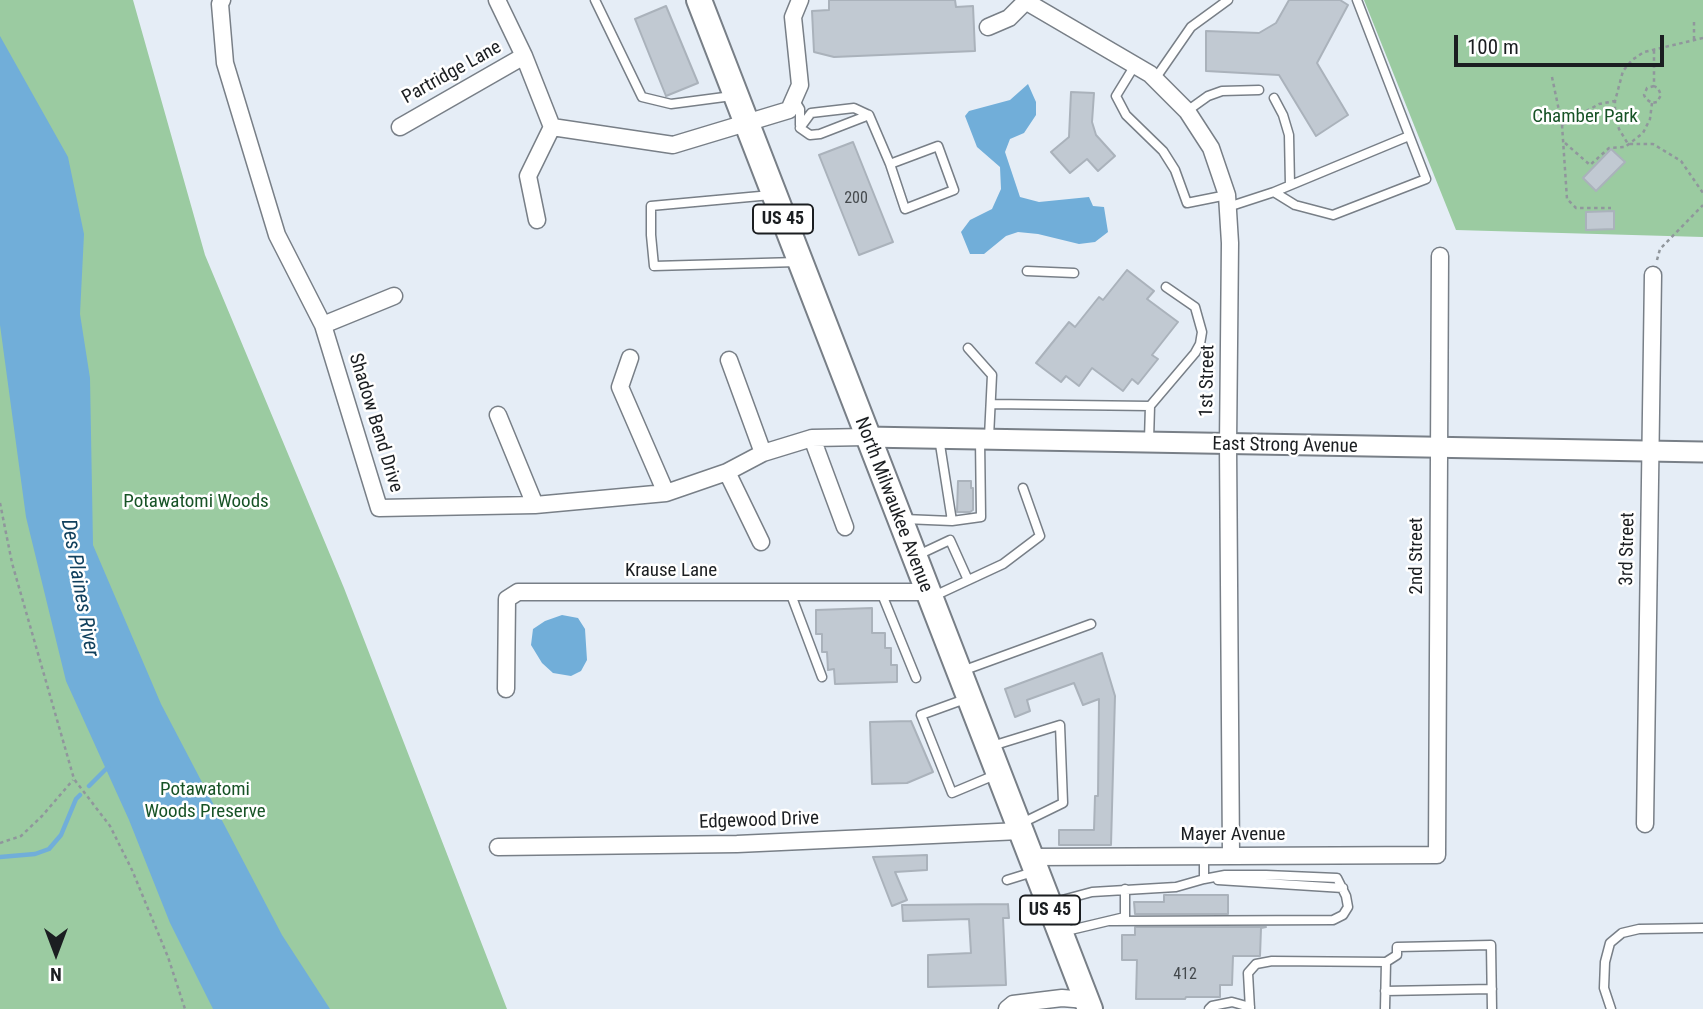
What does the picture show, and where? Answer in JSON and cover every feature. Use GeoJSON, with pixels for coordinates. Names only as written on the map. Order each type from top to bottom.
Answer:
{"type":"FeatureCollection","features":[{"type":"Feature","properties":{"kind":"main road","name":"North Milwaukee Avenue"},"geometry":{"type":"LineString","coordinates":[[698,0],[1060,933],[1083,1006]]}},
{"type":"Feature","properties":{"kind":"street","name":"Shadow Bend Drive"},"geometry":{"type":"LineString","coordinates":[[222,0],[220,4],[225,62],[277,235],[323,326],[379,508],[535,505],[666,493],[727,472],[763,453],[812,438],[866,437]]}},
{"type":"Feature","properties":{"kind":"street"},"geometry":{"type":"LineString","coordinates":[[497,0],[524,57],[552,127],[528,176],[537,220]]}},
{"type":"Feature","properties":{"kind":"street"},"geometry":{"type":"LineString","coordinates":[[552,127],[673,145],[789,110],[800,85],[793,17],[800,0]]}},
{"type":"Feature","properties":{"kind":"street"},"geometry":{"type":"LineString","coordinates":[[988,27],[1009,18],[1027,1]]}},
{"type":"Feature","properties":{"kind":"street","name":"1st Street"},"geometry":{"type":"LineString","coordinates":[[1027,1],[1135,65],[1154,79],[1187,111],[1211,148],[1228,201],[1230,856]]}},
{"type":"Feature","properties":{"kind":"street","name":"Partridge Lane"},"geometry":{"type":"LineString","coordinates":[[400,127],[524,57]]}},
{"type":"Feature","properties":{"kind":"street","name":"2nd Street"},"geometry":{"type":"LineString","coordinates":[[1437,855],[1440,256]]}},
{"type":"Feature","properties":{"kind":"street","name":"3rd Street"},"geometry":{"type":"LineString","coordinates":[[1644,824],[1653,275]]}},
{"type":"Feature","properties":{"kind":"street"},"geometry":{"type":"LineString","coordinates":[[323,326],[394,296]]}},
{"type":"Feature","properties":{"kind":"street"},"geometry":{"type":"LineString","coordinates":[[630,358],[620,387],[666,493]]}},
{"type":"Feature","properties":{"kind":"street"},"geometry":{"type":"LineString","coordinates":[[729,360],[763,453]]}},
{"type":"Feature","properties":{"kind":"street"},"geometry":{"type":"LineString","coordinates":[[498,415],[535,505]]}},
{"type":"Feature","properties":{"kind":"street","name":"East Strong Avenue"},"geometry":{"type":"LineString","coordinates":[[866,437],[1703,452]]}},
{"type":"Feature","properties":{"kind":"street"},"geometry":{"type":"LineString","coordinates":[[812,438],[845,527]]}},
{"type":"Feature","properties":{"kind":"street"},"geometry":{"type":"LineString","coordinates":[[727,472],[761,542]]}},
{"type":"Feature","properties":{"kind":"street","name":"Krause Lane"},"geometry":{"type":"LineString","coordinates":[[506,689],[507,599],[518,592],[881,592],[928,595]]}},
{"type":"Feature","properties":{"kind":"street","name":"Edgewood Drive"},"geometry":{"type":"LineString","coordinates":[[498,847],[737,844],[1019,828]]}},
{"type":"Feature","properties":{"kind":"street","name":"Mayer Avenue"},"geometry":{"type":"LineString","coordinates":[[1033,864],[1204,856],[1437,855]]}},
{"type":"Feature","properties":{"kind":"street"},"geometry":{"type":"LineString","coordinates":[[1007,1009],[1013,1004],[1062,998],[1083,1006]]}},
{"type":"Feature","properties":{"kind":"lane"},"geometry":{"type":"LineString","coordinates":[[594,0],[642,97],[671,104],[735,96]]}},
{"type":"Feature","properties":{"kind":"lane"},"geometry":{"type":"LineString","coordinates":[[1154,79],[1191,27],[1227,0]]}},
{"type":"Feature","properties":{"kind":"lane"},"geometry":{"type":"LineString","coordinates":[[1274,192],[1295,205],[1333,215],[1426,179],[1357,0]]}},
{"type":"Feature","properties":{"kind":"lane"},"geometry":{"type":"LineString","coordinates":[[1135,65],[1116,96],[1126,115],[1163,151],[1175,170],[1187,203],[1228,201],[1274,192],[1409,136]]}},
{"type":"Feature","properties":{"kind":"lane"},"geometry":{"type":"LineString","coordinates":[[1187,111],[1215,93],[1259,90]]}},
{"type":"Feature","properties":{"kind":"lane"},"geometry":{"type":"LineString","coordinates":[[1274,98],[1289,135],[1290,185]]}},
{"type":"Feature","properties":{"kind":"lane"},"geometry":{"type":"LineString","coordinates":[[795,101],[800,108],[800,128]]}},
{"type":"Feature","properties":{"kind":"lane"},"geometry":{"type":"LineString","coordinates":[[800,128],[811,113],[854,108],[869,115],[905,209],[954,190],[938,146],[890,164]]}},
{"type":"Feature","properties":{"kind":"lane"},"geometry":{"type":"LineString","coordinates":[[800,128],[810,135],[820,134],[869,115]]}},
{"type":"Feature","properties":{"kind":"lane"},"geometry":{"type":"LineString","coordinates":[[774,195],[651,206],[650,235],[654,266],[799,261]]}},
{"type":"Feature","properties":{"kind":"lane"},"geometry":{"type":"LineString","coordinates":[[1027,271],[1074,273]]}},
{"type":"Feature","properties":{"kind":"lane"},"geometry":{"type":"LineString","coordinates":[[1149,443],[1150,406],[1195,353],[1202,332],[1195,307],[1166,287]]}},
{"type":"Feature","properties":{"kind":"lane"},"geometry":{"type":"LineString","coordinates":[[899,519],[952,521],[981,517],[992,375],[968,348]]}},
{"type":"Feature","properties":{"kind":"lane"},"geometry":{"type":"LineString","coordinates":[[991,404],[1150,406]]}},
{"type":"Feature","properties":{"kind":"lane"},"geometry":{"type":"LineString","coordinates":[[939,438],[952,521]]}},
{"type":"Feature","properties":{"kind":"lane"},"geometry":{"type":"LineString","coordinates":[[928,595],[1003,564],[1040,536],[1023,488]]}},
{"type":"Feature","properties":{"kind":"lane"},"geometry":{"type":"LineString","coordinates":[[914,557],[950,540],[968,580]]}},
{"type":"Feature","properties":{"kind":"lane"},"geometry":{"type":"LineString","coordinates":[[790,592],[822,677]]}},
{"type":"Feature","properties":{"kind":"lane"},"geometry":{"type":"LineString","coordinates":[[881,592],[916,678]]}},
{"type":"Feature","properties":{"kind":"lane"},"geometry":{"type":"LineString","coordinates":[[959,672],[1091,624]]}},
{"type":"Feature","properties":{"kind":"lane"},"geometry":{"type":"LineString","coordinates":[[969,697],[922,715],[952,793],[998,774]]}},
{"type":"Feature","properties":{"kind":"lane"},"geometry":{"type":"LineString","coordinates":[[988,748],[1060,725],[1063,803],[1019,828]]}},
{"type":"Feature","properties":{"kind":"lane"},"geometry":{"type":"LineString","coordinates":[[1204,856],[1204,879]]}},
{"type":"Feature","properties":{"kind":"lane"},"geometry":{"type":"LineString","coordinates":[[1007,880],[1033,864]]}},
{"type":"Feature","properties":{"kind":"lane"},"geometry":{"type":"LineString","coordinates":[[1048,903],[1092,892],[1176,887],[1225,875],[1253,875],[1337,878],[1348,907],[1343,915],[1333,920],[1110,921]]}},
{"type":"Feature","properties":{"kind":"lane"},"geometry":{"type":"LineString","coordinates":[[1060,933],[1125,917],[1125,889]]}},
{"type":"Feature","properties":{"kind":"lane"},"geometry":{"type":"LineString","coordinates":[[1611,1009],[1604,988],[1605,962],[1610,943],[1622,933],[1639,929],[1703,929]]}},
{"type":"Feature","properties":{"kind":"lane"},"geometry":{"type":"LineString","coordinates":[[1209,1009],[1232,1002],[1250,1008],[1248,973],[1256,964],[1272,961],[1386,962],[1397,955],[1397,947],[1491,945],[1492,1009]]}},
{"type":"Feature","properties":{"kind":"lane"},"geometry":{"type":"LineString","coordinates":[[1385,1009],[1386,962]]}},
{"type":"Feature","properties":{"kind":"lane"},"geometry":{"type":"LineString","coordinates":[[1385,991],[1492,989]]}},
{"type":"Feature","properties":{"kind":"path"},"geometry":{"type":"LineString","coordinates":[[1694,22],[1694,39]]}},
{"type":"Feature","properties":{"kind":"path"},"geometry":{"type":"LineString","coordinates":[[1628,144],[1615,115],[1615,101],[1623,71],[1632,60],[1644,52],[1703,38]]}},
{"type":"Feature","properties":{"kind":"path"},"geometry":{"type":"LineString","coordinates":[[1654,49],[1654,86]]}},
{"type":"Feature","properties":{"kind":"path"},"geometry":{"type":"LineString","coordinates":[[1552,77],[1562,125],[1567,199],[1576,208],[1611,208]]}},
{"type":"Feature","properties":{"kind":"path"},"geometry":{"type":"LineString","coordinates":[[1652,103],[1657,102],[1661,95],[1654,86]]}},
{"type":"Feature","properties":{"kind":"path"},"geometry":{"type":"LineString","coordinates":[[1652,103],[1644,95],[1647,88],[1654,86]]}},
{"type":"Feature","properties":{"kind":"path"},"geometry":{"type":"LineString","coordinates":[[1562,125],[1598,104],[1615,101]]}},
{"type":"Feature","properties":{"kind":"path"},"geometry":{"type":"LineString","coordinates":[[1564,142],[1590,165],[1609,148],[1625,147],[1643,133],[1648,126],[1652,103]]}},
{"type":"Feature","properties":{"kind":"path"},"geometry":{"type":"LineString","coordinates":[[1628,144],[1653,144],[1681,161],[1703,193]]}},
{"type":"Feature","properties":{"kind":"path"},"geometry":{"type":"LineString","coordinates":[[1653,275],[1660,249],[1703,205]]}},
{"type":"Feature","properties":{"kind":"path"},"geometry":{"type":"LineString","coordinates":[[0,503],[12,563],[74,779],[110,826],[132,870],[168,957],[185,1009]]}},
{"type":"Feature","properties":{"kind":"path"},"geometry":{"type":"LineString","coordinates":[[0,843],[21,836],[42,817],[74,779]]}},
{"type":"Feature","properties":{"kind":"green space","name":"Potawatomi Woods Preserve"},"geometry":{"type":"Polygon","coordinates":[[[0,0],[133,0],[205,255],[344,588],[507,1009],[0,1009],[0,0]]]}},
{"type":"Feature","properties":{"kind":"green space","name":"Chamber Park"},"geometry":{"type":"Polygon","coordinates":[[[1364,0],[1703,0],[1703,237],[1456,230],[1364,0]]]}},
{"type":"Feature","properties":{"kind":"water","name":"Des Plaines River"},"geometry":{"type":"Polygon","coordinates":[[[0,36],[68,157],[84,234],[80,314],[90,378],[93,545],[161,704],[282,935],[330,1009],[213,1009],[170,923],[129,820],[66,681],[26,517],[0,325],[0,36]]]}},
{"type":"Feature","properties":{"kind":"water"},"geometry":{"type":"Polygon","coordinates":[[[1028,84],[1036,102],[1036,115],[1024,133],[1010,139],[1005,152],[1020,197],[1039,202],[1089,197],[1093,206],[1104,207],[1108,232],[1095,242],[1079,244],[1018,232],[1006,236],[984,254],[970,254],[961,232],[970,220],[992,209],[1001,189],[1000,167],[977,147],[965,116],[969,111],[1010,100],[1028,84]]]}},
{"type":"Feature","properties":{"kind":"water"},"geometry":{"type":"Polygon","coordinates":[[[562,615],[578,618],[585,629],[587,660],[581,671],[571,676],[553,673],[542,663],[531,645],[533,629],[562,615]]]}},
{"type":"Feature","properties":{"kind":"building"},"geometry":{"type":"Polygon","coordinates":[[[829,0],[955,0],[956,7],[973,6],[975,51],[834,57],[814,52],[812,11],[829,10],[829,0]]]}},
{"type":"Feature","properties":{"kind":"building"},"geometry":{"type":"Polygon","coordinates":[[[1289,0],[1340,0],[1348,5],[1317,63],[1348,115],[1316,136],[1279,75],[1206,71],[1206,31],[1259,33],[1276,23],[1289,0]]]}},
{"type":"Feature","properties":{"kind":"building"},"geometry":{"type":"Polygon","coordinates":[[[666,6],[698,83],[666,96],[635,19],[666,6]]]}},
{"type":"Feature","properties":{"kind":"building"},"geometry":{"type":"Polygon","coordinates":[[[1071,92],[1094,93],[1092,122],[1096,135],[1115,156],[1098,171],[1087,159],[1070,173],[1051,152],[1069,137],[1071,92]]]}},
{"type":"Feature","properties":{"kind":"building"},"geometry":{"type":"Polygon","coordinates":[[[853,142],[893,242],[859,255],[819,155],[853,142]]]}},
{"type":"Feature","properties":{"kind":"building"},"geometry":{"type":"Polygon","coordinates":[[[1611,149],[1625,162],[1596,191],[1583,178],[1611,149]]]}},
{"type":"Feature","properties":{"kind":"building"},"geometry":{"type":"Polygon","coordinates":[[[1614,211],[1614,229],[1586,230],[1586,212],[1614,211]]]}},
{"type":"Feature","properties":{"kind":"building"},"geometry":{"type":"Polygon","coordinates":[[[1127,270],[1154,291],[1147,299],[1178,322],[1152,355],[1158,359],[1138,384],[1132,379],[1123,391],[1092,368],[1079,386],[1066,376],[1061,382],[1036,363],[1069,322],[1075,327],[1099,297],[1103,300],[1127,270]]]}},
{"type":"Feature","properties":{"kind":"building"},"geometry":{"type":"Polygon","coordinates":[[[958,481],[971,481],[973,510],[970,512],[957,512],[958,481]]]}},
{"type":"Feature","properties":{"kind":"building"},"geometry":{"type":"Polygon","coordinates":[[[872,608],[872,633],[885,633],[885,648],[891,648],[891,665],[897,665],[897,682],[835,684],[834,669],[828,670],[827,652],[822,652],[822,634],[816,634],[816,610],[872,608]]]}},
{"type":"Feature","properties":{"kind":"building"},"geometry":{"type":"Polygon","coordinates":[[[1102,653],[1115,696],[1111,845],[1059,845],[1059,830],[1094,830],[1095,796],[1098,796],[1099,699],[1083,705],[1074,683],[1027,700],[1030,711],[1015,717],[1005,689],[1102,653]]]}},
{"type":"Feature","properties":{"kind":"building"},"geometry":{"type":"Polygon","coordinates":[[[911,721],[933,772],[907,783],[872,784],[870,722],[911,721]]]}},
{"type":"Feature","properties":{"kind":"building"},"geometry":{"type":"Polygon","coordinates":[[[927,855],[927,870],[895,872],[907,900],[892,906],[873,857],[927,855]]]}},
{"type":"Feature","properties":{"kind":"building"},"geometry":{"type":"Polygon","coordinates":[[[1164,895],[1228,895],[1228,914],[1135,914],[1134,902],[1164,902],[1164,895]]]}},
{"type":"Feature","properties":{"kind":"building"},"geometry":{"type":"Polygon","coordinates":[[[1008,904],[1009,918],[1003,918],[1006,985],[928,987],[928,955],[971,953],[969,919],[903,921],[902,905],[1008,904]]]}},
{"type":"Feature","properties":{"kind":"building"},"geometry":{"type":"Polygon","coordinates":[[[1135,927],[1266,927],[1261,928],[1260,956],[1233,956],[1232,985],[1220,985],[1220,997],[1136,999],[1137,960],[1122,960],[1122,935],[1135,935],[1135,927]]]}},
{"type":"Feature","properties":{"kind":"waterway"},"geometry":{"type":"LineString","coordinates":[[89,786],[108,767]]}},
{"type":"Feature","properties":{"kind":"waterway"},"geometry":{"type":"LineString","coordinates":[[0,857],[35,854],[49,849],[61,835],[80,795]]}},
{"type":"Feature","properties":{"kind":"park label","name":"Potawatomi Woods"},"geometry":{"type":"Point","coordinates":[196,502]}}]}
